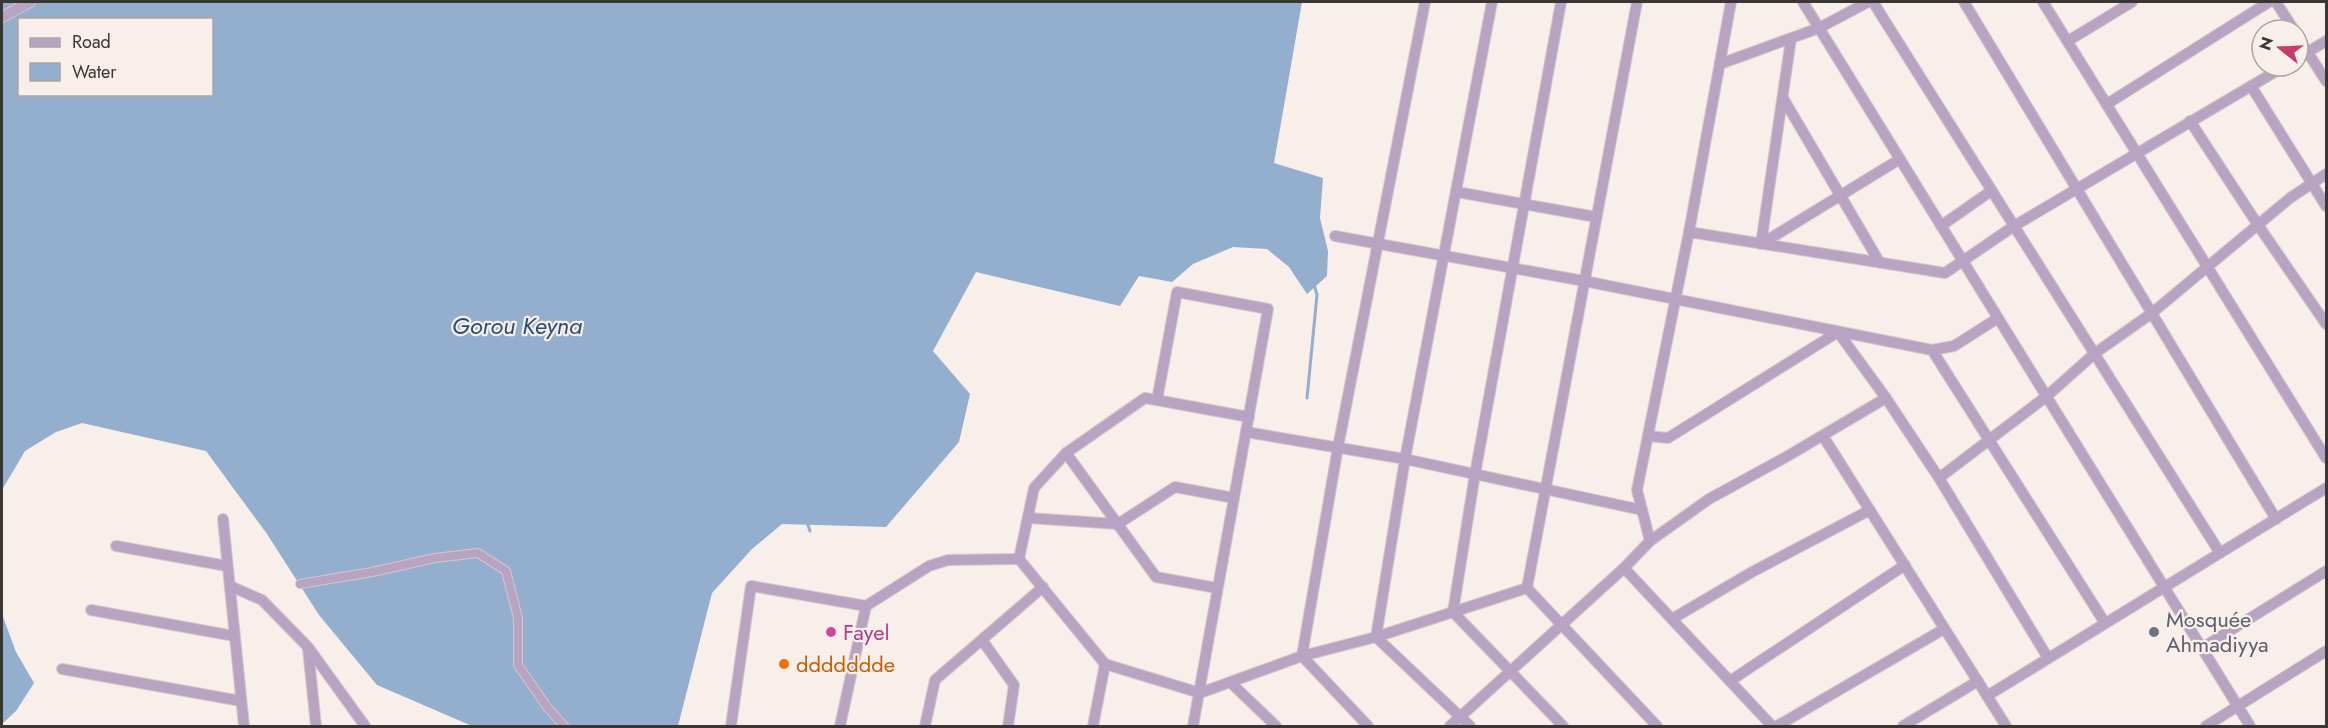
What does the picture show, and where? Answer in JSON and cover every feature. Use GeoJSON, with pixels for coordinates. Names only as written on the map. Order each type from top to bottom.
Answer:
{"type":"FeatureCollection","features":[{"type":"Feature","properties":{"kind":"street"},"geometry":{"type":"LineString","coordinates":[[2,17],[30,2]]}},
{"type":"Feature","properties":{"kind":"street"},"geometry":{"type":"LineString","coordinates":[[1302,656],[1338,447],[1425,2]]}},
{"type":"Feature","properties":{"kind":"street"},"geometry":{"type":"LineString","coordinates":[[1377,637],[1405,459],[1492,2]]}},
{"type":"Feature","properties":{"kind":"street"},"geometry":{"type":"LineString","coordinates":[[1453,612],[1475,474],[1561,2]]}},
{"type":"Feature","properties":{"kind":"street"},"geometry":{"type":"LineString","coordinates":[[1527,588],[1637,2]]}},
{"type":"Feature","properties":{"kind":"street"},"geometry":{"type":"LineString","coordinates":[[1650,541],[1637,490],[1676,300],[1731,2]]}},
{"type":"Feature","properties":{"kind":"street"},"geometry":{"type":"LineString","coordinates":[[1803,2],[2250,726]]}},
{"type":"Feature","properties":{"kind":"street"},"geometry":{"type":"LineString","coordinates":[[1720,64],[1819,28],[1868,2]]}},
{"type":"Feature","properties":{"kind":"street"},"geometry":{"type":"LineString","coordinates":[[1873,2],[2220,553]]}},
{"type":"Feature","properties":{"kind":"street"},"geometry":{"type":"LineString","coordinates":[[1964,2],[2276,519]]}},
{"type":"Feature","properties":{"kind":"street"},"geometry":{"type":"LineString","coordinates":[[2043,2],[2326,458]]}},
{"type":"Feature","properties":{"kind":"street"},"geometry":{"type":"LineString","coordinates":[[2068,41],[2132,2]]}},
{"type":"Feature","properties":{"kind":"street"},"geometry":{"type":"LineString","coordinates":[[2107,104],[2269,2]]}},
{"type":"Feature","properties":{"kind":"street"},"geometry":{"type":"LineString","coordinates":[[2276,2],[2286,18]]}},
{"type":"Feature","properties":{"kind":"street"},"geometry":{"type":"LineString","coordinates":[[1761,244],[1791,39]]}},
{"type":"Feature","properties":{"kind":"street"},"geometry":{"type":"LineString","coordinates":[[2310,51],[2326,41]]}},
{"type":"Feature","properties":{"kind":"street"},"geometry":{"type":"LineString","coordinates":[[2310,63],[2326,81]]}},
{"type":"Feature","properties":{"kind":"street"},"geometry":{"type":"LineString","coordinates":[[1689,232],[1945,273],[2014,226],[2264,78]]}},
{"type":"Feature","properties":{"kind":"street"},"geometry":{"type":"LineString","coordinates":[[2251,86],[2326,206]]}},
{"type":"Feature","properties":{"kind":"street"},"geometry":{"type":"LineString","coordinates":[[1782,98],[1880,263]]}},
{"type":"Feature","properties":{"kind":"street"},"geometry":{"type":"LineString","coordinates":[[2190,121],[2326,324]]}},
{"type":"Feature","properties":{"kind":"street"},"geometry":{"type":"LineString","coordinates":[[1761,244],[1900,159]]}},
{"type":"Feature","properties":{"kind":"street"},"geometry":{"type":"LineString","coordinates":[[1939,478],[2047,396],[2094,354],[2152,313],[2209,268],[2290,198],[2326,174]]}},
{"type":"Feature","properties":{"kind":"street"},"geometry":{"type":"LineString","coordinates":[[1941,226],[1991,191]]}},
{"type":"Feature","properties":{"kind":"street"},"geometry":{"type":"LineString","coordinates":[[1457,192],[1596,217]]}},
{"type":"Feature","properties":{"kind":"street"},"geometry":{"type":"LineString","coordinates":[[1335,236],[1584,281],[1932,350],[1954,346],[1998,318]]}},
{"type":"Feature","properties":{"kind":"street"},"geometry":{"type":"LineString","coordinates":[[1157,400],[1177,292],[1268,309],[1193,726]]}},
{"type":"Feature","properties":{"kind":"street"},"geometry":{"type":"LineString","coordinates":[[1838,332],[1886,398],[1939,478],[2048,658]]}},
{"type":"Feature","properties":{"kind":"street"},"geometry":{"type":"LineString","coordinates":[[1648,436],[1668,438],[1838,332]]}},
{"type":"Feature","properties":{"kind":"street"},"geometry":{"type":"LineString","coordinates":[[1932,350],[2105,623]]}},
{"type":"Feature","properties":{"kind":"street"},"geometry":{"type":"LineString","coordinates":[[1019,559],[1034,488],[1066,453],[1145,398],[1249,417]]}},
{"type":"Feature","properties":{"kind":"street"},"geometry":{"type":"LineString","coordinates":[[1450,726],[1624,568],[1650,541],[1709,499],[1886,398]]}},
{"type":"Feature","properties":{"kind":"street"},"geometry":{"type":"LineString","coordinates":[[1246,432],[1405,459],[1642,510]]}},
{"type":"Feature","properties":{"kind":"street"},"geometry":{"type":"LineString","coordinates":[[1823,436],[2006,726]]}},
{"type":"Feature","properties":{"kind":"street"},"geometry":{"type":"LineString","coordinates":[[1066,453],[1156,577],[1217,588]]}},
{"type":"Feature","properties":{"kind":"street"},"geometry":{"type":"LineString","coordinates":[[1028,518],[1118,524],[1175,487],[1234,498]]}},
{"type":"Feature","properties":{"kind":"street"},"geometry":{"type":"LineString","coordinates":[[1987,696],[2326,488]]}},
{"type":"Feature","properties":{"kind":"street"},"geometry":{"type":"LineString","coordinates":[[1672,619],[1752,572],[1870,510]]}},
{"type":"Feature","properties":{"kind":"street"},"geometry":{"type":"LineString","coordinates":[[223,519],[244,726]]}},
{"type":"Feature","properties":{"kind":"street"},"geometry":{"type":"LineString","coordinates":[[116,546],[228,566]]}},
{"type":"Feature","properties":{"kind":"street"},"geometry":{"type":"LineString","coordinates":[[300,585],[435,558],[478,553],[507,571],[518,618],[518,665],[547,707],[564,726]]}},
{"type":"Feature","properties":{"kind":"street"},"geometry":{"type":"LineString","coordinates":[[1019,559],[1105,664],[1200,693],[1302,656],[1377,637],[1527,588]]}},
{"type":"Feature","properties":{"kind":"street"},"geometry":{"type":"LineString","coordinates":[[731,726],[751,586],[866,606],[929,566],[948,561],[1019,559]]}},
{"type":"Feature","properties":{"kind":"street"},"geometry":{"type":"LineString","coordinates":[[1730,681],[1905,565]]}},
{"type":"Feature","properties":{"kind":"street"},"geometry":{"type":"LineString","coordinates":[[1624,568],[1772,726]]}},
{"type":"Feature","properties":{"kind":"street"},"geometry":{"type":"LineString","coordinates":[[2202,648],[2326,571]]}},
{"type":"Feature","properties":{"kind":"street"},"geometry":{"type":"LineString","coordinates":[[230,586],[262,600],[308,647],[365,726]]}},
{"type":"Feature","properties":{"kind":"street"},"geometry":{"type":"LineString","coordinates":[[925,726],[935,680],[1042,587]]}},
{"type":"Feature","properties":{"kind":"street"},"geometry":{"type":"LineString","coordinates":[[1527,588],[1657,726]]}},
{"type":"Feature","properties":{"kind":"street"},"geometry":{"type":"LineString","coordinates":[[840,726],[866,606]]}},
{"type":"Feature","properties":{"kind":"street"},"geometry":{"type":"LineString","coordinates":[[92,610],[234,636]]}},
{"type":"Feature","properties":{"kind":"street"},"geometry":{"type":"LineString","coordinates":[[1453,612],[1563,726]]}},
{"type":"Feature","properties":{"kind":"street"},"geometry":{"type":"LineString","coordinates":[[1777,726],[1944,629]]}},
{"type":"Feature","properties":{"kind":"street"},"geometry":{"type":"LineString","coordinates":[[1377,637],[1470,726]]}},
{"type":"Feature","properties":{"kind":"street"},"geometry":{"type":"LineString","coordinates":[[982,640],[1014,686],[1008,726]]}},
{"type":"Feature","properties":{"kind":"street"},"geometry":{"type":"LineString","coordinates":[[308,647],[316,726]]}},
{"type":"Feature","properties":{"kind":"street"},"geometry":{"type":"LineString","coordinates":[[2206,726],[2326,651]]}},
{"type":"Feature","properties":{"kind":"street"},"geometry":{"type":"LineString","coordinates":[[1302,656],[1368,726]]}},
{"type":"Feature","properties":{"kind":"street"},"geometry":{"type":"LineString","coordinates":[[1093,726],[1105,664]]}},
{"type":"Feature","properties":{"kind":"street"},"geometry":{"type":"LineString","coordinates":[[62,669],[241,701]]}},
{"type":"Feature","properties":{"kind":"street"},"geometry":{"type":"LineString","coordinates":[[1903,726],[1978,681]]}},
{"type":"Feature","properties":{"kind":"street"},"geometry":{"type":"LineString","coordinates":[[1231,683],[1276,726]]}},
{"type":"Feature","properties":{"kind":"water","name":"Gorou Keyna"},"geometry":{"type":"Polygon","coordinates":[[[2,2],[1302,2],[1274,163],[1323,178],[1320,218],[1328,251],[1327,276],[1307,294],[1289,267],[1267,249],[1233,247],[1193,264],[1172,282],[1139,276],[1120,306],[976,272],[933,351],[970,394],[959,442],[886,527],[782,524],[752,549],[712,593],[678,726],[472,726],[377,685],[319,615],[267,534],[206,451],[82,423],[56,432],[25,451],[2,490],[2,2]]]}},
{"type":"Feature","properties":{"kind":"water"},"geometry":{"type":"Polygon","coordinates":[[[2,614],[16,652],[34,683],[16,711],[2,724],[2,614]]]}},
{"type":"Feature","properties":{"kind":"waterway"},"geometry":{"type":"LineString","coordinates":[[1307,398],[1317,295],[1314,284]]}},
{"type":"Feature","properties":{"kind":"waterway"},"geometry":{"type":"LineString","coordinates":[[807,522],[810,531]]}},
{"type":"Feature","properties":{"kind":"place","name":"Fayel"},"geometry":{"type":"Point","coordinates":[831,632]}},
{"type":"Feature","properties":{"kind":"place","name":"Mosquée Ahmadiyya"},"geometry":{"type":"Point","coordinates":[2154,632]}},
{"type":"Feature","properties":{"kind":"place","name":"ddddddde"},"geometry":{"type":"Point","coordinates":[784,664]}}]}
